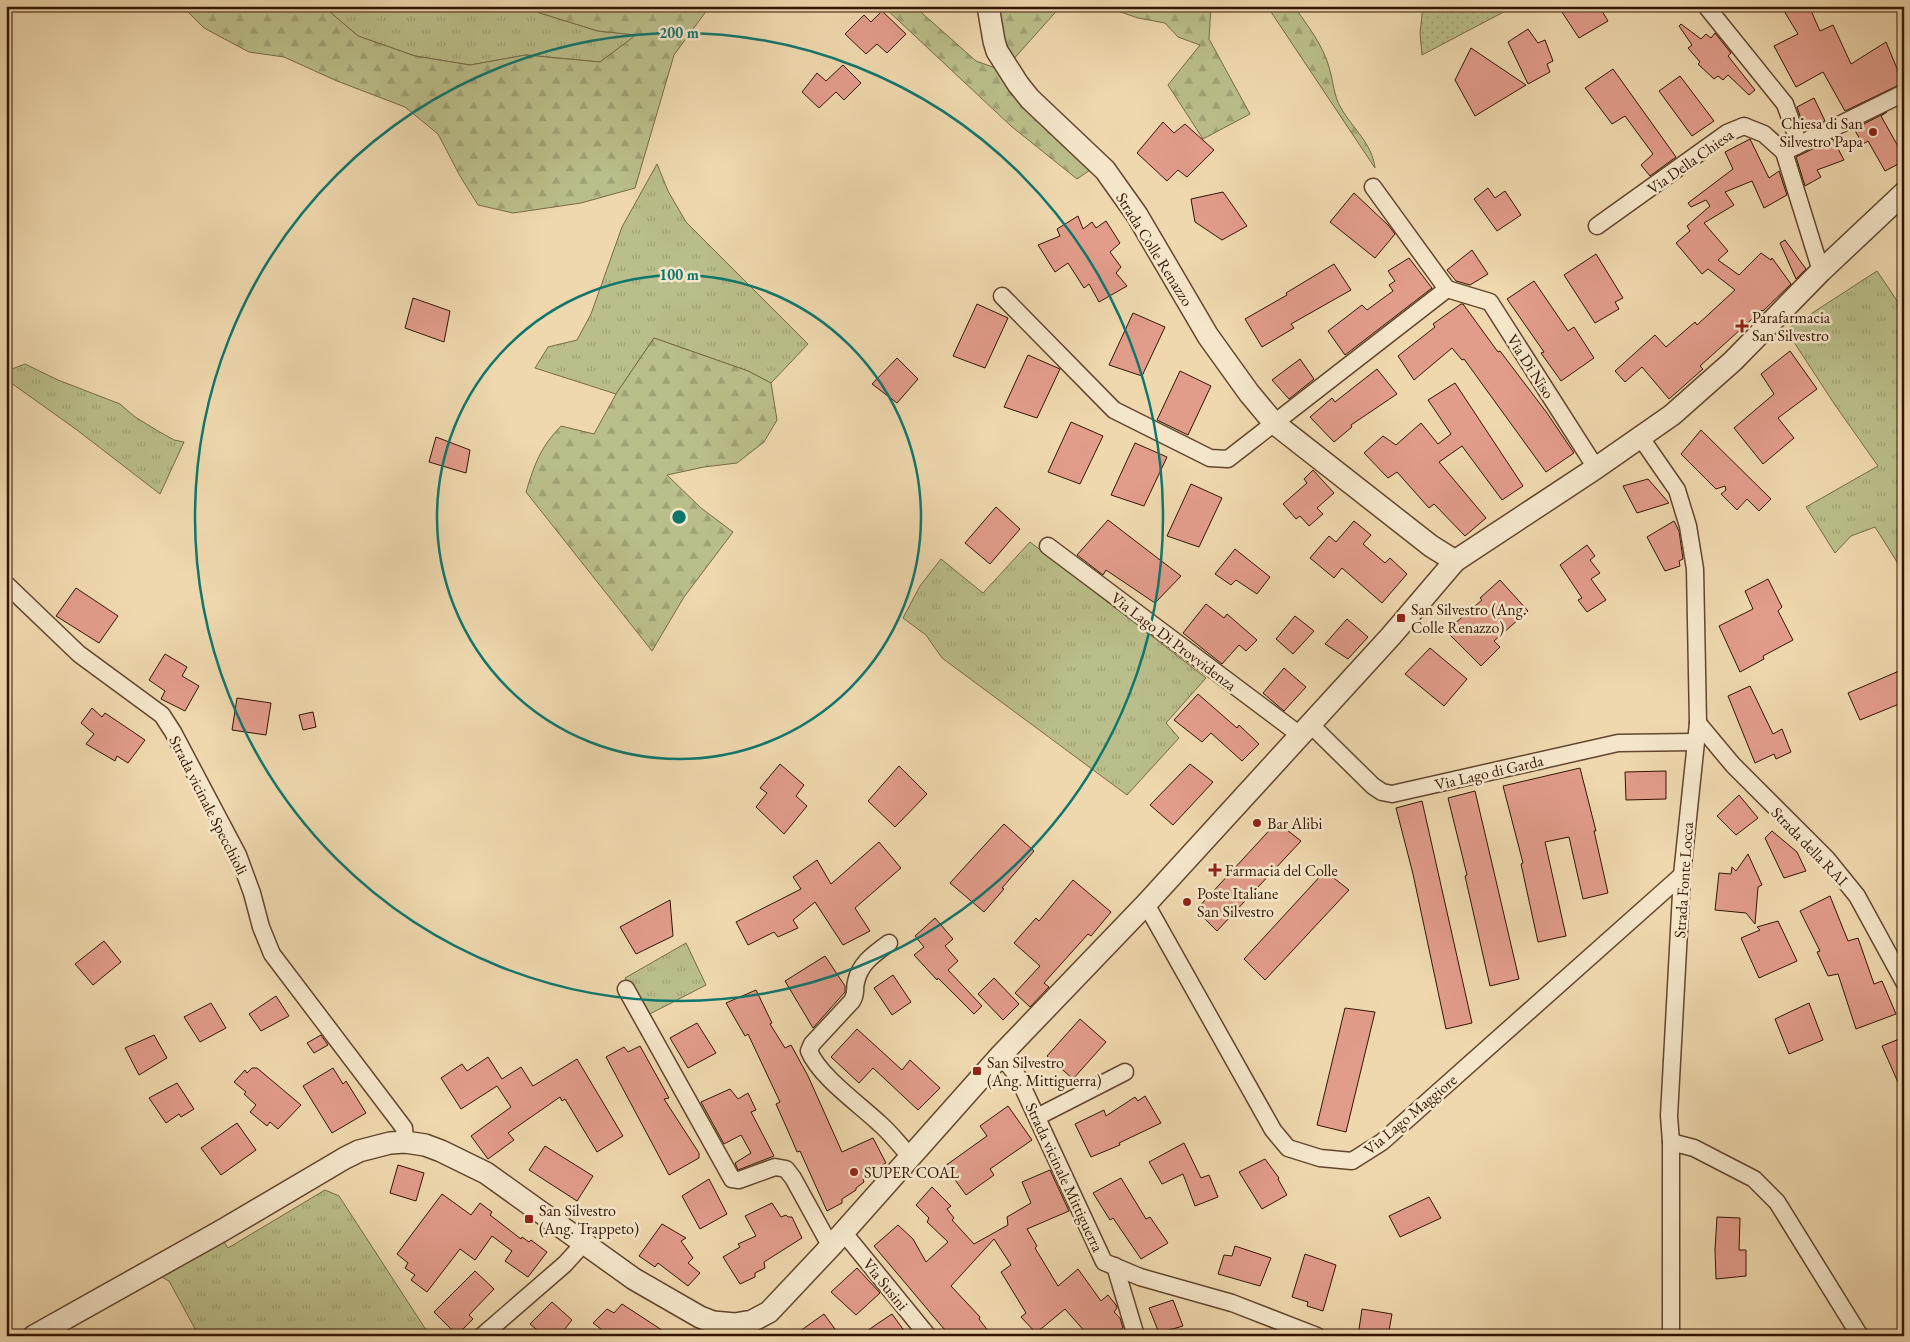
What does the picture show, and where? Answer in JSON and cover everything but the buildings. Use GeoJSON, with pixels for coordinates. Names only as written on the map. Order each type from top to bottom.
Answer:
{"type":"FeatureCollection","features":[{"type":"Feature","properties":{"kind":"street","name":"Strada Colle Renazzo"},"geometry":{"type":"LineString","coordinates":[[988,6],[994,41],[1018,84],[1030,99],[1105,170],[1138,215],[1208,336],[1249,393],[1274,422],[1431,546],[1455,561]]}},
{"type":"Feature","properties":{"kind":"street"},"geometry":{"type":"LineString","coordinates":[[1706,6],[1785,104],[1795,132],[1790,149],[1821,271]]}},
{"type":"Feature","properties":{"kind":"street"},"geometry":{"type":"LineString","coordinates":[[1790,149],[1904,93]]}},
{"type":"Feature","properties":{"kind":"street","name":"Via Della Chiesa"},"geometry":{"type":"LineString","coordinates":[[1597,226],[1727,133],[1744,126],[1764,134],[1790,149]]}},
{"type":"Feature","properties":{"kind":"street"},"geometry":{"type":"LineString","coordinates":[[1002,296],[1114,410],[1210,458],[1228,459],[1447,289],[1373,186]]}},
{"type":"Feature","properties":{"kind":"street"},"geometry":{"type":"LineString","coordinates":[[34,1336],[223,1230],[345,1158],[375,1146],[405,1142],[425,1145],[441,1151],[486,1173],[634,1278],[688,1311],[713,1322],[726,1324],[752,1321],[772,1309],[1001,1055],[1146,904],[1391,636],[1455,561],[1641,438],[1704,388],[1821,271],[1904,193]]}},
{"type":"Feature","properties":{"kind":"street","name":"Via Di Niso"},"geometry":{"type":"LineString","coordinates":[[1447,289],[1490,302],[1596,468]]}},
{"type":"Feature","properties":{"kind":"street","name":"Strada Fonte Locca"},"geometry":{"type":"LineString","coordinates":[[1641,438],[1677,490],[1688,526],[1695,569],[1698,723],[1682,874],[1669,1116],[1671,1142],[1671,1336]]}},
{"type":"Feature","properties":{"kind":"street","name":"Via Lago Di Provvidenza"},"geometry":{"type":"LineString","coordinates":[[1048,546],[1305,730]]}},
{"type":"Feature","properties":{"kind":"street","name":"Strada vicinale Specchioli"},"geometry":{"type":"LineString","coordinates":[[6,584],[79,654],[162,715],[238,856],[252,893],[261,927],[272,954],[404,1128],[405,1142]]}},
{"type":"Feature","properties":{"kind":"street","name":"Strada della RAI"},"geometry":{"type":"LineString","coordinates":[[1698,723],[1733,766],[1827,859],[1857,896],[1904,982]]}},
{"type":"Feature","properties":{"kind":"street","name":"Via Lago di Garda"},"geometry":{"type":"LineString","coordinates":[[1305,730],[1373,786],[1382,792],[1392,794],[1618,743],[1695,742]]}},
{"type":"Feature","properties":{"kind":"street","name":"Via Lago Maggiore"},"geometry":{"type":"LineString","coordinates":[[1146,904],[1274,1130],[1288,1148],[1320,1158],[1352,1161],[1382,1142],[1682,874]]}},
{"type":"Feature","properties":{"kind":"street"},"geometry":{"type":"LineString","coordinates":[[889,943],[867,959],[855,982],[856,994],[852,1001],[812,1044],[809,1051],[813,1060],[838,1086],[881,1124],[911,1157]]}},
{"type":"Feature","properties":{"kind":"street","name":"Via Susini"},"geometry":{"type":"LineString","coordinates":[[626,989],[732,1179],[739,1180],[775,1167],[786,1169],[793,1178],[826,1238],[838,1238],[928,1336]]}},
{"type":"Feature","properties":{"kind":"street","name":"Strada vicinale Mittiguerra"},"geometry":{"type":"LineString","coordinates":[[1001,1055],[1018,1077],[1104,1262],[1140,1277],[1232,1303],[1317,1336]]}},
{"type":"Feature","properties":{"kind":"street"},"geometry":{"type":"LineString","coordinates":[[1037,1117],[1125,1072]]}},
{"type":"Feature","properties":{"kind":"street"},"geometry":{"type":"LineString","coordinates":[[1671,1142],[1694,1148],[1754,1179],[1778,1202],[1860,1336]]}},
{"type":"Feature","properties":{"kind":"street"},"geometry":{"type":"LineString","coordinates":[[482,1336],[565,1264],[584,1243]]}},
{"type":"Feature","properties":{"kind":"street"},"geometry":{"type":"LineString","coordinates":[[1115,1266],[1136,1336]]}},
{"type":"Feature","properties":{"kind":"green space"},"geometry":{"type":"Polygon","coordinates":[[[182,6],[323,6],[358,36],[415,56],[470,65],[526,55],[600,62],[636,35],[598,31],[540,13],[525,6],[710,6],[674,55],[635,188],[581,203],[513,213],[478,205],[438,134],[405,107],[337,81],[284,57],[249,52],[204,28],[182,6]]]}},
{"type":"Feature","properties":{"kind":"green space"},"geometry":{"type":"Polygon","coordinates":[[[323,6],[525,6],[540,13],[598,31],[637,35],[600,62],[526,55],[470,65],[415,56],[358,36],[323,6]]]}},
{"type":"Feature","properties":{"kind":"green space"},"geometry":{"type":"Polygon","coordinates":[[[883,6],[914,6],[976,61],[1001,70],[1090,170],[1077,179],[1011,126],[883,6]]]}},
{"type":"Feature","properties":{"kind":"green space"},"geometry":{"type":"Polygon","coordinates":[[[992,6],[1061,6],[1011,62],[992,6]]]}},
{"type":"Feature","properties":{"kind":"green space"},"geometry":{"type":"Polygon","coordinates":[[[1111,6],[1211,6],[1209,39],[1250,114],[1203,139],[1168,85],[1200,45],[1178,37],[1165,23],[1138,18],[1112,9],[1111,6]]]}},
{"type":"Feature","properties":{"kind":"green space"},"geometry":{"type":"Polygon","coordinates":[[[1267,6],[1294,6],[1319,43],[1326,59],[1339,104],[1370,151],[1375,168],[1267,6]]]}},
{"type":"Feature","properties":{"kind":"green space"},"geometry":{"type":"Polygon","coordinates":[[[1423,6],[1515,6],[1422,55],[1420,33],[1423,6]]]}},
{"type":"Feature","properties":{"kind":"green space"},"geometry":{"type":"Polygon","coordinates":[[[657,164],[668,191],[686,222],[808,344],[771,383],[748,371],[654,338],[616,394],[535,368],[548,347],[577,340],[591,314],[622,227],[657,164]]]}},
{"type":"Feature","properties":{"kind":"green space"},"geometry":{"type":"Polygon","coordinates":[[[1877,271],[1904,311],[1904,573],[1875,527],[1851,536],[1835,553],[1806,507],[1878,466],[1786,330],[1877,271]]]}},
{"type":"Feature","properties":{"kind":"green space"},"geometry":{"type":"Polygon","coordinates":[[[654,338],[748,371],[771,383],[777,420],[764,442],[737,463],[704,467],[667,475],[701,508],[733,532],[684,597],[652,651],[526,492],[539,456],[554,434],[561,426],[594,434],[616,394],[654,338]]]}},
{"type":"Feature","properties":{"kind":"green space"},"geometry":{"type":"Polygon","coordinates":[[[25,364],[58,380],[120,404],[135,417],[158,431],[174,440],[184,442],[160,494],[77,430],[7,380],[12,369],[25,364]]]}},
{"type":"Feature","properties":{"kind":"green space"},"geometry":{"type":"Polygon","coordinates":[[[1030,542],[1206,678],[1166,723],[1179,738],[1127,795],[942,658],[926,635],[903,618],[920,586],[941,559],[983,593],[1030,542]]]}},
{"type":"Feature","properties":{"kind":"green space"},"geometry":{"type":"Polygon","coordinates":[[[686,943],[706,985],[646,1016],[625,978],[686,943]]]}},
{"type":"Feature","properties":{"kind":"green space"},"geometry":{"type":"Polygon","coordinates":[[[325,1190],[339,1196],[430,1336],[199,1336],[169,1281],[154,1273],[220,1236],[228,1248],[325,1190]]]}},
{"type":"Feature","properties":{"kind":"place","name":"Chiesa di San Silvestro Papa"},"geometry":{"type":"Point","coordinates":[1873,132]}},
{"type":"Feature","properties":{"kind":"place","name":"Parafarmacia San Silvestro"},"geometry":{"type":"Point","coordinates":[1742,326]}},
{"type":"Feature","properties":{"kind":"place","name":"San Silvestro (Ang. Colle Renazzo)"},"geometry":{"type":"Point","coordinates":[1401,618]}},
{"type":"Feature","properties":{"kind":"place","name":"Bar Alibi"},"geometry":{"type":"Point","coordinates":[1257,823]}},
{"type":"Feature","properties":{"kind":"place","name":"Farmacia del Colle"},"geometry":{"type":"Point","coordinates":[1215,870]}},
{"type":"Feature","properties":{"kind":"place","name":"Poste Italiane San Silvestro"},"geometry":{"type":"Point","coordinates":[1187,902]}},
{"type":"Feature","properties":{"kind":"place","name":"San Silvestro (Ang. Mittiguerra)"},"geometry":{"type":"Point","coordinates":[977,1071]}},
{"type":"Feature","properties":{"kind":"place","name":"SUPER COAL"},"geometry":{"type":"Point","coordinates":[854,1172]}},
{"type":"Feature","properties":{"kind":"place","name":"San Silvestro (Ang. Trappeto)"},"geometry":{"type":"Point","coordinates":[529,1219]}}]}
